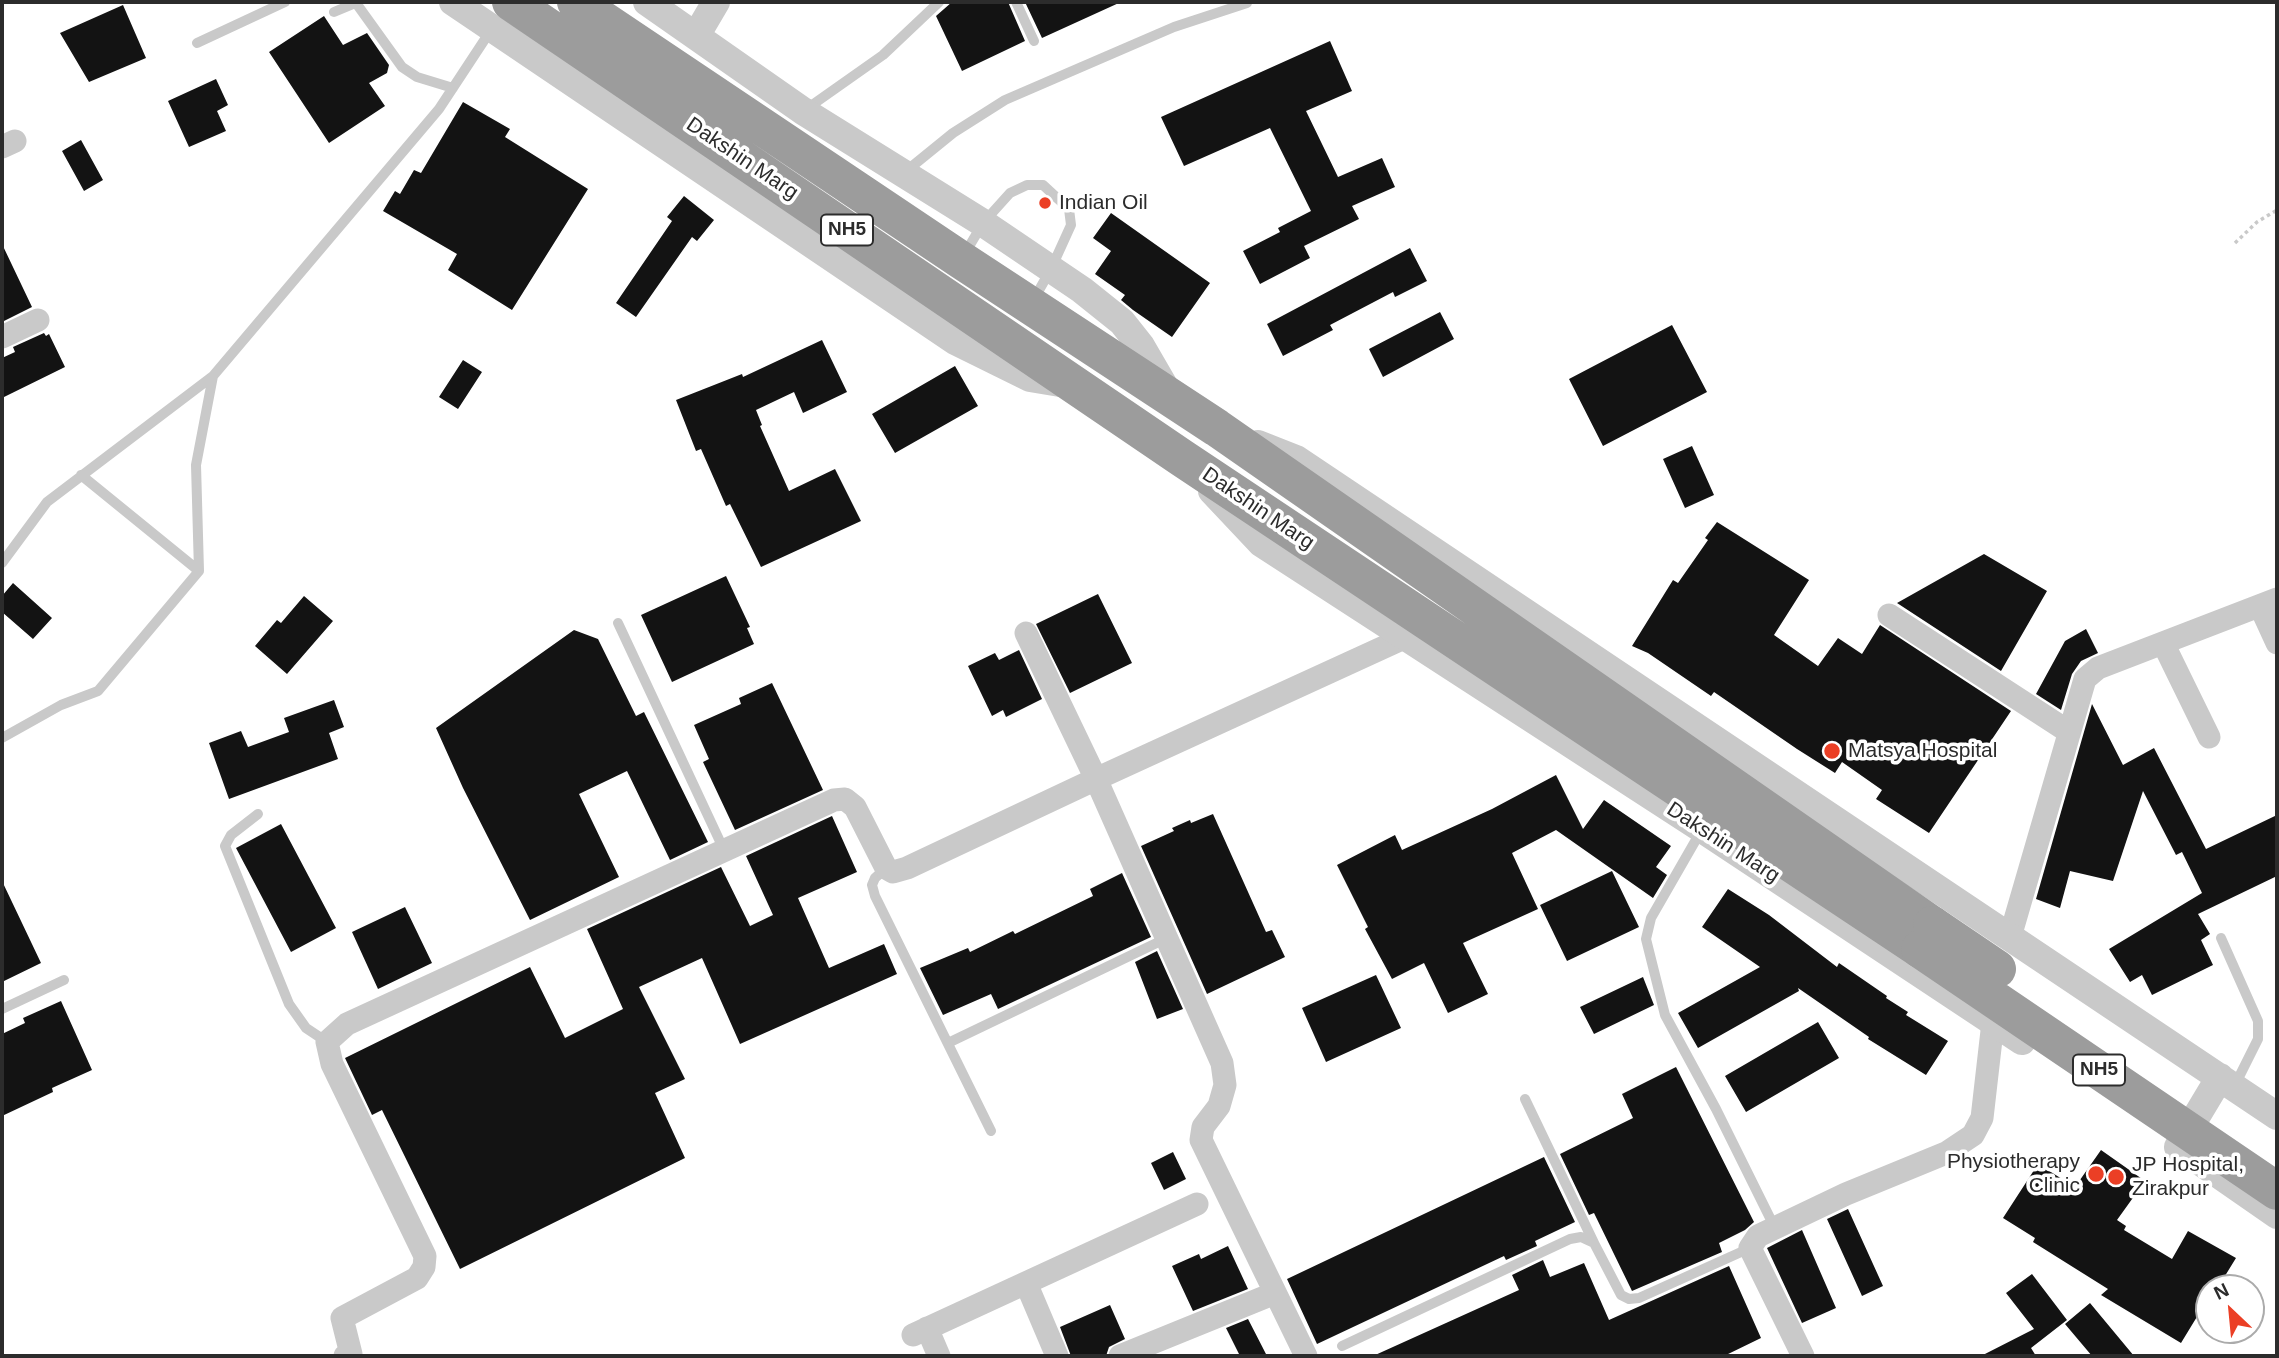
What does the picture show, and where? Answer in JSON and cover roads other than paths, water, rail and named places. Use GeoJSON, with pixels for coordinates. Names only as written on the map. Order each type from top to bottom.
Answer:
{"type":"FeatureCollection","features":[{"type":"Feature","properties":{"kind":"highway","name":"Dakshin Marg"},"geometry":{"type":"LineString","coordinates":[[576,2],[1217,428],[2277,1191]]}},
{"type":"Feature","properties":{"kind":"highway","name":"Dakshin Marg"},"geometry":{"type":"LineString","coordinates":[[503,12],[1182,458],[2277,1160]]}},
{"type":"Feature","properties":{"kind":"street"},"geometry":{"type":"LineString","coordinates":[[453,2],[503,12]]}},
{"type":"Feature","properties":{"kind":"street"},"geometry":{"type":"LineString","coordinates":[[647,2],[803,111],[983,223],[1122,322],[1141,346],[1172,399]]}},
{"type":"Feature","properties":{"kind":"street"},"geometry":{"type":"LineString","coordinates":[[696,36],[716,2]]}},
{"type":"Feature","properties":{"kind":"street"},"geometry":{"type":"LineString","coordinates":[[2,337],[38,320]]}},
{"type":"Feature","properties":{"kind":"street","name":"Dakshin Marg"},"geometry":{"type":"LineString","coordinates":[[1217,428],[1297,459],[2277,1116]]}},
{"type":"Feature","properties":{"kind":"street","name":"Dakshin Marg"},"geometry":{"type":"LineString","coordinates":[[1182,458],[1261,543],[1702,829],[2277,1215]]}},
{"type":"Feature","properties":{"kind":"street"},"geometry":{"type":"LineString","coordinates":[[2010,937],[2085,679],[2098,668],[2269,602],[2277,643]]}},
{"type":"Feature","properties":{"kind":"street"},"geometry":{"type":"LineString","coordinates":[[1889,615],[2069,732]]}},
{"type":"Feature","properties":{"kind":"street"},"geometry":{"type":"LineString","coordinates":[[1026,633],[1096,779],[1222,1063],[1225,1085],[1219,1106],[1203,1127],[1201,1140],[1306,1356]]}},
{"type":"Feature","properties":{"kind":"street"},"geometry":{"type":"LineString","coordinates":[[349,1355],[342,1318],[417,1279],[424,1267],[425,1256],[332,1064],[327,1042],[347,1024],[834,800],[845,799],[855,807],[886,868],[893,872],[907,868],[1406,637]]}},
{"type":"Feature","properties":{"kind":"street"},"geometry":{"type":"LineString","coordinates":[[2164,643],[2209,737]]}},
{"type":"Feature","properties":{"kind":"street"},"geometry":{"type":"LineString","coordinates":[[1803,1356],[1751,1248],[1758,1236],[1774,1226],[1946,1153],[1973,1135],[1982,1118],[1993,1022]]}},
{"type":"Feature","properties":{"kind":"street"},"geometry":{"type":"LineString","coordinates":[[2178,1147],[2227,1082]]}},
{"type":"Feature","properties":{"kind":"street"},"geometry":{"type":"LineString","coordinates":[[939,1356],[920,1332],[1197,1204]]}},
{"type":"Feature","properties":{"kind":"street"},"geometry":{"type":"LineString","coordinates":[[1026,1283],[1057,1356]]}},
{"type":"Feature","properties":{"kind":"street"},"geometry":{"type":"LineString","coordinates":[[1120,1356],[1275,1293]]}},
{"type":"Feature","properties":{"kind":"lane"},"geometry":{"type":"LineString","coordinates":[[197,43],[285,2]]}},
{"type":"Feature","properties":{"kind":"lane"},"geometry":{"type":"LineString","coordinates":[[334,12],[357,2],[402,67],[417,77],[453,89]]}},
{"type":"Feature","properties":{"kind":"lane"},"geometry":{"type":"LineString","coordinates":[[803,111],[883,55],[939,2]]}},
{"type":"Feature","properties":{"kind":"lane"},"geometry":{"type":"LineString","coordinates":[[1016,2],[1034,41]]}},
{"type":"Feature","properties":{"kind":"lane"},"geometry":{"type":"LineString","coordinates":[[903,174],[953,133],[1005,100],[1174,27],[1247,3]]}},
{"type":"Feature","properties":{"kind":"lane"},"geometry":{"type":"LineString","coordinates":[[2,563],[47,502],[213,376],[439,109],[503,12]]}},
{"type":"Feature","properties":{"kind":"lane"},"geometry":{"type":"LineString","coordinates":[[961,260],[983,223],[1010,193],[1027,185],[1043,185],[1069,209],[1072,225],[1030,306]]}},
{"type":"Feature","properties":{"kind":"lane"},"geometry":{"type":"LineString","coordinates":[[2,738],[61,705],[98,691],[199,571],[196,465],[213,376]]}},
{"type":"Feature","properties":{"kind":"lane"},"geometry":{"type":"LineString","coordinates":[[81,475],[199,571]]}},
{"type":"Feature","properties":{"kind":"lane"},"geometry":{"type":"LineString","coordinates":[[618,624],[724,850]]}},
{"type":"Feature","properties":{"kind":"lane"},"geometry":{"type":"LineString","coordinates":[[258,814],[231,835],[225,846],[289,1004],[306,1028],[327,1042]]}},
{"type":"Feature","properties":{"kind":"lane"},"geometry":{"type":"LineString","coordinates":[[1702,829],[1651,918],[1646,939],[1665,1015],[1774,1226]]}},
{"type":"Feature","properties":{"kind":"lane"},"geometry":{"type":"LineString","coordinates":[[886,868],[875,878],[875,896],[991,1131]]}},
{"type":"Feature","properties":{"kind":"lane"},"geometry":{"type":"LineString","coordinates":[[948,1043],[1167,938]]}},
{"type":"Feature","properties":{"kind":"lane"},"geometry":{"type":"LineString","coordinates":[[2221,938],[2258,1021],[2258,1040],[2227,1082]]}},
{"type":"Feature","properties":{"kind":"lane"},"geometry":{"type":"LineString","coordinates":[[2,1009],[64,980]]}},
{"type":"Feature","properties":{"kind":"lane"},"geometry":{"type":"LineString","coordinates":[[1525,1099],[1621,1296],[1639,1298],[1751,1248]]}},
{"type":"Feature","properties":{"kind":"lane"},"geometry":{"type":"LineString","coordinates":[[1342,1346],[1570,1239],[1581,1237],[1594,1243]]}},
{"type":"Feature","properties":{"kind":"place","name":"Indian Oil"},"geometry":{"type":"Point","coordinates":[1045,203]}},
{"type":"Feature","properties":{"kind":"place","name":"Matsya Hospital"},"geometry":{"type":"Point","coordinates":[1832,751]}},
{"type":"Feature","properties":{"kind":"place","name":"Physiotherapy Clinic"},"geometry":{"type":"Point","coordinates":[2096,1174]}},
{"type":"Feature","properties":{"kind":"place","name":"JP Hospital, Zirakpur"},"geometry":{"type":"Point","coordinates":[2116,1177]}}]}
